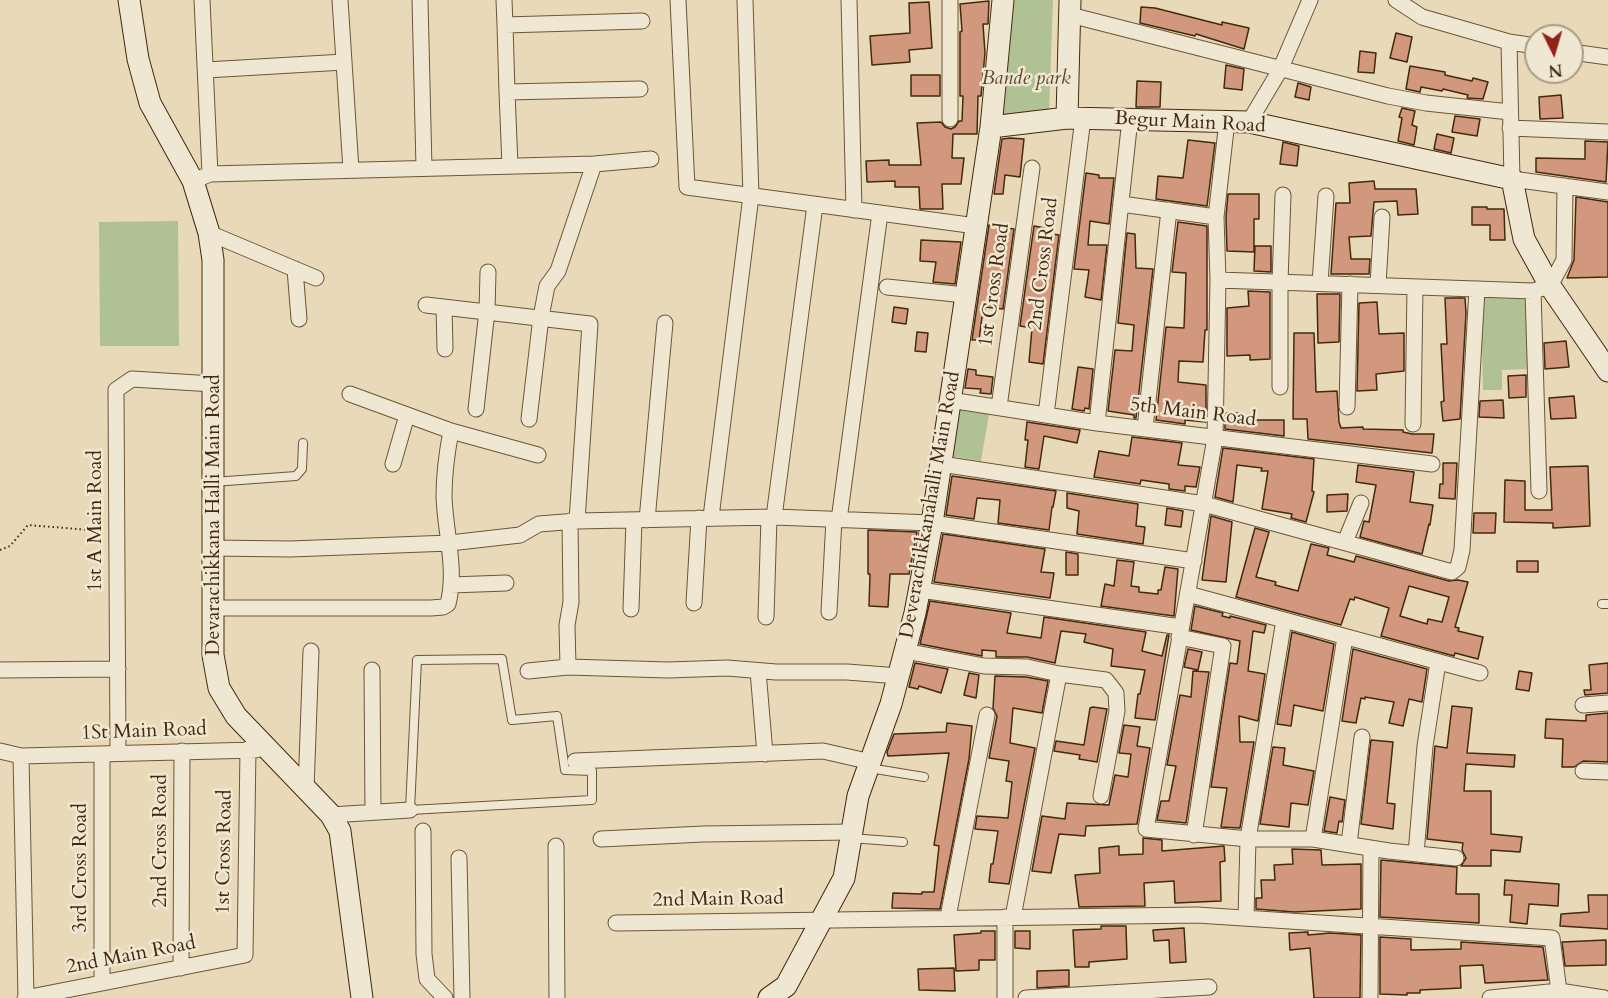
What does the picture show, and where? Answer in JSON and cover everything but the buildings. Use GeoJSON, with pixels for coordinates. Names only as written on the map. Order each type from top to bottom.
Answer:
{"type":"FeatureCollection","features":[{"type":"Feature","properties":{"kind":"street","name":"Devarachikkana Halli Main Road"},"geometry":{"type":"LineString","coordinates":[[129,0],[138,59],[150,103],[201,178],[213,260],[213,655],[219,688],[258,750],[306,790],[331,815],[340,831],[362,998]]}},
{"type":"Feature","properties":{"kind":"street"},"geometry":{"type":"LineString","coordinates":[[202,0],[206,70],[201,178],[351,170],[594,164],[651,159]]}},
{"type":"Feature","properties":{"kind":"street"},"geometry":{"type":"LineString","coordinates":[[340,0],[351,170]]}},
{"type":"Feature","properties":{"kind":"street"},"geometry":{"type":"LineString","coordinates":[[420,0],[424,168]]}},
{"type":"Feature","properties":{"kind":"street"},"geometry":{"type":"LineString","coordinates":[[504,0],[510,166]]}},
{"type":"Feature","properties":{"kind":"street"},"geometry":{"type":"LineString","coordinates":[[678,0],[687,187],[976,226]]}},
{"type":"Feature","properties":{"kind":"street"},"geometry":{"type":"LineString","coordinates":[[694,603],[751,196],[745,0]]}},
{"type":"Feature","properties":{"kind":"street"},"geometry":{"type":"LineString","coordinates":[[849,0],[854,210]]}},
{"type":"Feature","properties":{"kind":"street"},"geometry":{"type":"LineString","coordinates":[[950,0],[950,119]]}},
{"type":"Feature","properties":{"kind":"street"},"geometry":{"type":"LineString","coordinates":[[991,127],[1003,0]]}},
{"type":"Feature","properties":{"kind":"street"},"geometry":{"type":"LineString","coordinates":[[1249,122],[1280,70],[1310,0]]}},
{"type":"Feature","properties":{"kind":"street"},"geometry":{"type":"LineString","coordinates":[[1396,0],[1422,18],[1524,44]]}},
{"type":"Feature","properties":{"kind":"street"},"geometry":{"type":"LineString","coordinates":[[1075,118],[1070,7],[1280,70],[1388,96],[1426,103],[1510,112]]}},
{"type":"Feature","properties":{"kind":"street"},"geometry":{"type":"LineString","coordinates":[[505,25],[642,21]]}},
{"type":"Feature","properties":{"kind":"street"},"geometry":{"type":"LineString","coordinates":[[1509,42],[1512,179],[1524,239],[1541,288],[1539,491]]}},
{"type":"Feature","properties":{"kind":"street"},"geometry":{"type":"LineString","coordinates":[[1584,54],[1608,57]]}},
{"type":"Feature","properties":{"kind":"street"},"geometry":{"type":"LineString","coordinates":[[206,70],[344,62]]}},
{"type":"Feature","properties":{"kind":"street"},"geometry":{"type":"LineString","coordinates":[[507,92],[640,89]]}},
{"type":"Feature","properties":{"kind":"street","name":"Begur Main Road"},"geometry":{"type":"LineString","coordinates":[[991,127],[1075,118],[1249,122],[1512,179]]}},
{"type":"Feature","properties":{"kind":"street","name":"2nd Cross Road"},"geometry":{"type":"LineString","coordinates":[[1046,415],[1075,118]]}},
{"type":"Feature","properties":{"kind":"street"},"geometry":{"type":"LineString","coordinates":[[1097,423],[1130,119]]}},
{"type":"Feature","properties":{"kind":"street"},"geometry":{"type":"LineString","coordinates":[[1227,122],[1216,217],[1218,280],[1215,438],[1146,829],[1248,839],[1314,839],[1456,858]]}},
{"type":"Feature","properties":{"kind":"street","name":"Deverachikkanahalli Main Road"},"geometry":{"type":"LineString","coordinates":[[769,998],[786,986],[844,878],[858,796],[899,676],[920,590],[932,524],[991,127]]}},
{"type":"Feature","properties":{"kind":"street"},"geometry":{"type":"LineString","coordinates":[[1510,128],[1608,132]]}},
{"type":"Feature","properties":{"kind":"street"},"geometry":{"type":"LineString","coordinates":[[529,419],[547,286],[558,271],[594,164]]}},
{"type":"Feature","properties":{"kind":"street","name":"1st Cross Road"},"geometry":{"type":"LineString","coordinates":[[999,408],[1032,168]]}},
{"type":"Feature","properties":{"kind":"street"},"geometry":{"type":"LineString","coordinates":[[1512,179],[1608,192]]}},
{"type":"Feature","properties":{"kind":"street"},"geometry":{"type":"LineString","coordinates":[[1218,280],[1477,289],[1541,288],[1564,260],[1564,186]]}},
{"type":"Feature","properties":{"kind":"street"},"geometry":{"type":"LineString","coordinates":[[1280,387],[1283,195]]}},
{"type":"Feature","properties":{"kind":"street"},"geometry":{"type":"LineString","coordinates":[[1320,283],[1326,196]]}},
{"type":"Feature","properties":{"kind":"street"},"geometry":{"type":"LineString","coordinates":[[1121,204],[1216,217]]}},
{"type":"Feature","properties":{"kind":"street"},"geometry":{"type":"LineString","coordinates":[[766,617],[772,517],[815,205]]}},
{"type":"Feature","properties":{"kind":"street"},"geometry":{"type":"LineString","coordinates":[[1145,428],[1169,210]]}},
{"type":"Feature","properties":{"kind":"street"},"geometry":{"type":"LineString","coordinates":[[829,612],[837,520],[880,213]]}},
{"type":"Feature","properties":{"kind":"street"},"geometry":{"type":"LineString","coordinates":[[1377,285],[1382,217]]}},
{"type":"Feature","properties":{"kind":"street"},"geometry":{"type":"LineString","coordinates":[[209,233],[316,278]]}},
{"type":"Feature","properties":{"kind":"street"},"geometry":{"type":"LineString","coordinates":[[295,269],[298,319]]}},
{"type":"Feature","properties":{"kind":"street"},"geometry":{"type":"LineString","coordinates":[[476,409],[487,311],[488,272]]}},
{"type":"Feature","properties":{"kind":"street"},"geometry":{"type":"LineString","coordinates":[[1347,407],[1350,284]]}},
{"type":"Feature","properties":{"kind":"street"},"geometry":{"type":"LineString","coordinates":[[887,287],[965,295]]}},
{"type":"Feature","properties":{"kind":"street"},"geometry":{"type":"LineString","coordinates":[[1413,424],[1415,287]]}},
{"type":"Feature","properties":{"kind":"street"},"geometry":{"type":"LineString","coordinates":[[1541,288],[1608,371]]}},
{"type":"Feature","properties":{"kind":"street"},"geometry":{"type":"LineString","coordinates":[[941,464],[1204,504],[1452,572],[1458,567],[1462,550],[1477,289]]}},
{"type":"Feature","properties":{"kind":"street"},"geometry":{"type":"LineString","coordinates":[[426,305],[590,324],[573,521],[571,602],[567,625],[568,667]]}},
{"type":"Feature","properties":{"kind":"street"},"geometry":{"type":"LineString","coordinates":[[444,307],[445,349]]}},
{"type":"Feature","properties":{"kind":"street"},"geometry":{"type":"LineString","coordinates":[[631,609],[665,323]]}},
{"type":"Feature","properties":{"kind":"street","name":"1st A Main Road"},"geometry":{"type":"LineString","coordinates":[[118,753],[116,390],[132,379],[213,384]]}},
{"type":"Feature","properties":{"kind":"street"},"geometry":{"type":"LineString","coordinates":[[350,394],[450,431],[538,454]]}},
{"type":"Feature","properties":{"kind":"street","name":"5th Main Road"},"geometry":{"type":"LineString","coordinates":[[950,400],[1097,423],[1432,464]]}},
{"type":"Feature","properties":{"kind":"street"},"geometry":{"type":"LineString","coordinates":[[393,464],[407,415]]}},
{"type":"Feature","properties":{"kind":"street"},"geometry":{"type":"LineString","coordinates":[[213,608],[443,607],[448,604],[451,585],[450,543],[444,497],[446,455],[450,431]]}},
{"type":"Feature","properties":{"kind":"street"},"geometry":{"type":"LineString","coordinates":[[1345,542],[1361,503]]}},
{"type":"Feature","properties":{"kind":"street"},"geometry":{"type":"LineString","coordinates":[[213,548],[290,549],[450,543],[520,535],[539,524],[573,521],[772,517],[932,524],[1194,561]]}},
{"type":"Feature","properties":{"kind":"street"},"geometry":{"type":"LineString","coordinates":[[451,585],[506,583]]}},
{"type":"Feature","properties":{"kind":"street"},"geometry":{"type":"LineString","coordinates":[[920,590],[1180,632],[1223,646],[1194,835]]}},
{"type":"Feature","properties":{"kind":"street"},"geometry":{"type":"LineString","coordinates":[[1188,594],[1480,673]]}},
{"type":"Feature","properties":{"kind":"street"},"geometry":{"type":"LineString","coordinates":[[1246,918],[1248,839],[1284,620]]}},
{"type":"Feature","properties":{"kind":"street"},"geometry":{"type":"LineString","coordinates":[[1314,839],[1345,637]]}},
{"type":"Feature","properties":{"kind":"street"},"geometry":{"type":"LineString","coordinates":[[306,790],[311,651]]}},
{"type":"Feature","properties":{"kind":"street"},"geometry":{"type":"LineString","coordinates":[[905,651],[984,666],[1027,667],[1106,680],[1116,693],[1117,711],[1101,796]]}},
{"type":"Feature","properties":{"kind":"street"},"geometry":{"type":"LineString","coordinates":[[1416,854],[1425,746],[1438,662]]}},
{"type":"Feature","properties":{"kind":"street"},"geometry":{"type":"LineString","coordinates":[[528,671],[568,667],[668,670],[727,668],[899,676]]}},
{"type":"Feature","properties":{"kind":"street"},"geometry":{"type":"LineString","coordinates":[[0,670],[118,669]]}},
{"type":"Feature","properties":{"kind":"street"},"geometry":{"type":"LineString","coordinates":[[372,670],[373,812]]}},
{"type":"Feature","properties":{"kind":"street"},"geometry":{"type":"LineString","coordinates":[[758,671],[765,754]]}},
{"type":"Feature","properties":{"kind":"street"},"geometry":{"type":"LineString","coordinates":[[1005,998],[1009,917],[1059,674]]}},
{"type":"Feature","properties":{"kind":"street"},"geometry":{"type":"LineString","coordinates":[[1583,705],[1608,703]]}},
{"type":"Feature","properties":{"kind":"street"},"geometry":{"type":"LineString","coordinates":[[948,917],[987,715]]}},
{"type":"Feature","properties":{"kind":"street"},"geometry":{"type":"LineString","coordinates":[[1349,844],[1362,737]]}},
{"type":"Feature","properties":{"kind":"street","name":"1st Cross Road"},"geometry":{"type":"LineString","coordinates":[[245,955],[258,750]]}},
{"type":"Feature","properties":{"kind":"street","name":"1St Main Road"},"geometry":{"type":"LineString","coordinates":[[0,751],[21,756],[258,750]]}},
{"type":"Feature","properties":{"kind":"street","name":"2nd Cross Road"},"geometry":{"type":"LineString","coordinates":[[181,968],[183,751]]}},
{"type":"Feature","properties":{"kind":"street"},"geometry":{"type":"LineString","coordinates":[[575,761],[823,751],[870,765]]}},
{"type":"Feature","properties":{"kind":"street","name":"3rd Cross Road"},"geometry":{"type":"LineString","coordinates":[[102,754],[102,983]]}},
{"type":"Feature","properties":{"kind":"street"},"geometry":{"type":"LineString","coordinates":[[21,756],[25,998]]}},
{"type":"Feature","properties":{"kind":"street"},"geometry":{"type":"LineString","coordinates":[[1582,771],[1608,772]]}},
{"type":"Feature","properties":{"kind":"street"},"geometry":{"type":"LineString","coordinates":[[331,815],[410,810]]}},
{"type":"Feature","properties":{"kind":"street"},"geometry":{"type":"LineString","coordinates":[[423,831],[424,954],[427,979],[445,998]]}},
{"type":"Feature","properties":{"kind":"street"},"geometry":{"type":"LineString","coordinates":[[601,838],[703,834],[852,835]]}},
{"type":"Feature","properties":{"kind":"street"},"geometry":{"type":"LineString","coordinates":[[556,846],[556,998]]}},
{"type":"Feature","properties":{"kind":"street"},"geometry":{"type":"LineString","coordinates":[[1370,998],[1371,848]]}},
{"type":"Feature","properties":{"kind":"street"},"geometry":{"type":"LineString","coordinates":[[459,858],[462,998]]}},
{"type":"Feature","properties":{"kind":"street","name":"2nd Main Road"},"geometry":{"type":"LineString","coordinates":[[616,923],[1197,915],[1552,938],[1558,991]]}},
{"type":"Feature","properties":{"kind":"street","name":"2nd Main Road"},"geometry":{"type":"LineString","coordinates":[[25,998],[245,955]]}},
{"type":"Feature","properties":{"kind":"street"},"geometry":{"type":"LineString","coordinates":[[1026,998],[1209,987]]}},
{"type":"Feature","properties":{"kind":"street"},"geometry":{"type":"LineString","coordinates":[[1490,998],[1558,991],[1604,998]]}},
{"type":"Feature","properties":{"kind":"lane"},"geometry":{"type":"LineString","coordinates":[[213,482],[296,476],[302,469],[303,443]]}},
{"type":"Feature","properties":{"kind":"lane"},"geometry":{"type":"LineString","coordinates":[[502,659],[512,720],[557,716],[565,770],[592,771],[592,800],[410,810],[417,660],[502,659]]}},
{"type":"Feature","properties":{"kind":"lane"},"geometry":{"type":"LineString","coordinates":[[870,765],[924,777]]}},
{"type":"Feature","properties":{"kind":"lane"},"geometry":{"type":"LineString","coordinates":[[852,835],[903,842]]}},
{"type":"Feature","properties":{"kind":"path"},"geometry":{"type":"LineString","coordinates":[[0,550],[10,546],[28,525],[117,532]]}},
{"type":"Feature","properties":{"kind":"green space","name":"Bande park"},"geometry":{"type":"Polygon","coordinates":[[[1011,0],[1053,0],[1049,114],[997,120],[1011,0]]]}},
{"type":"Feature","properties":{"kind":"green space"},"geometry":{"type":"Polygon","coordinates":[[[178,221],[179,346],[100,346],[99,222],[178,221]]]}},
{"type":"Feature","properties":{"kind":"green space"},"geometry":{"type":"Polygon","coordinates":[[[1481,297],[1531,297],[1532,369],[1502,370],[1502,390],[1483,390],[1481,297]]]}},
{"type":"Feature","properties":{"kind":"green space"},"geometry":{"type":"Polygon","coordinates":[[[957,409],[989,414],[981,461],[949,456],[957,409]]]}}]}
